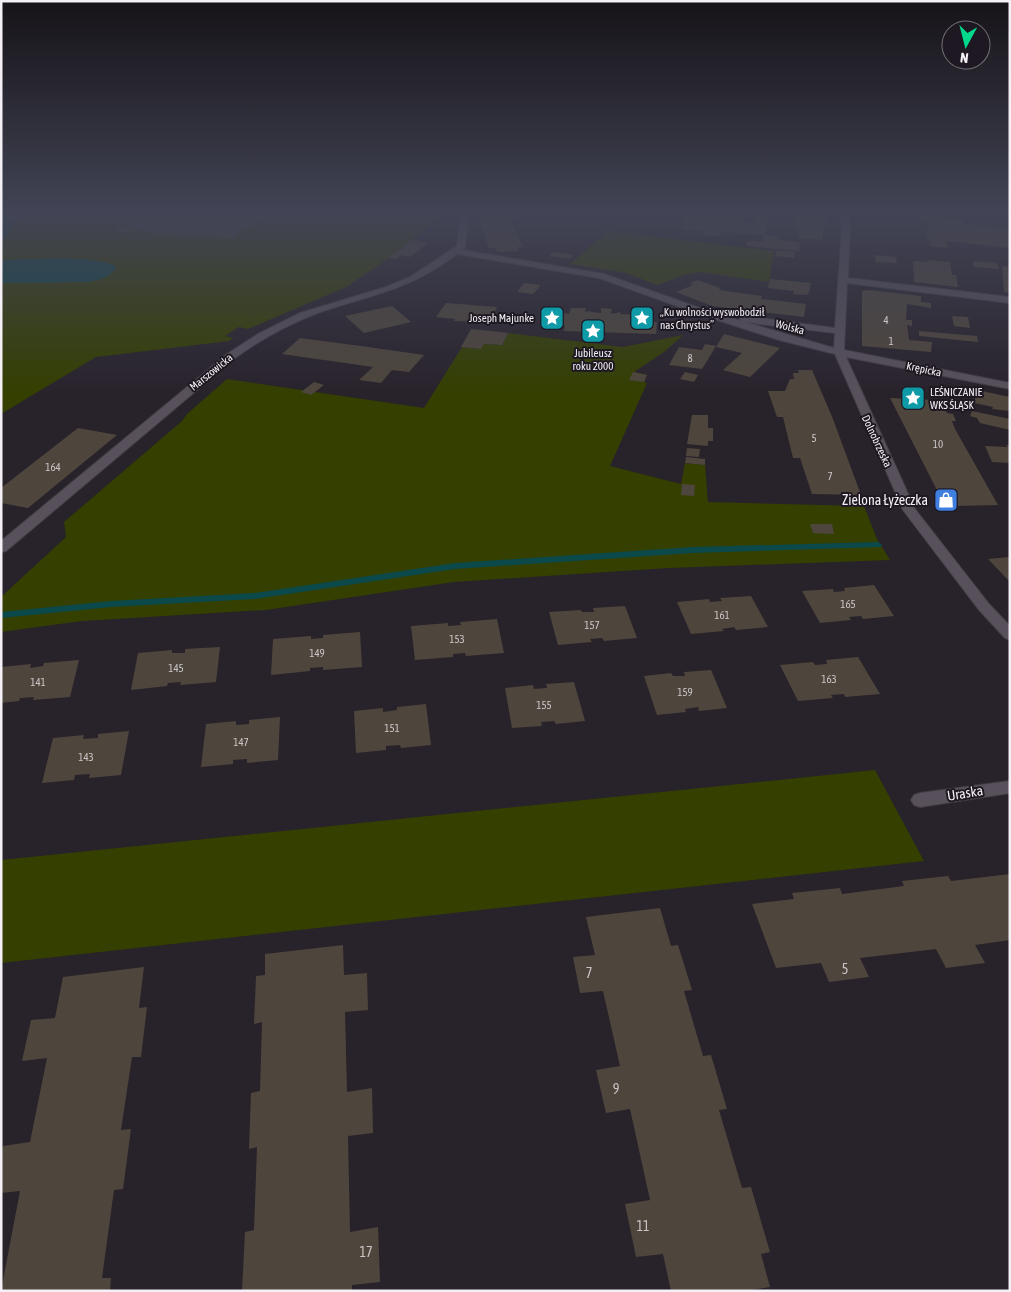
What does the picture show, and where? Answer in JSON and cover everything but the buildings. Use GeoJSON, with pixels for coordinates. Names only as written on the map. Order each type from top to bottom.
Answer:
{"type":"FeatureCollection","features":[{"type":"Feature","properties":{"kind":"street","name":"Marszowicka"},"geometry":{"type":"LineString","coordinates":[[1,548],[182,395],[257,337],[316,311],[384,292],[414,279],[422,273]]}},
{"type":"Feature","properties":{"kind":"street","name":"Wolska"},"geometry":{"type":"LineString","coordinates":[[585,273],[629,284],[708,314],[782,338],[839,352]]}},
{"type":"Feature","properties":{"kind":"street","name":"Dolnobrzeska"},"geometry":{"type":"LineString","coordinates":[[843,273],[839,352],[909,510],[966,584],[1010,635]]}},
{"type":"Feature","properties":{"kind":"street"},"geometry":{"type":"LineString","coordinates":[[843,280],[1010,300]]}},
{"type":"Feature","properties":{"kind":"street","name":"Wolska"},"geometry":{"type":"LineString","coordinates":[[708,314],[839,331]]}},
{"type":"Feature","properties":{"kind":"street","name":"Krępicka"},"geometry":{"type":"LineString","coordinates":[[839,352],[1010,386]]}},
{"type":"Feature","properties":{"kind":"street","name":"Uraska"},"geometry":{"type":"LineString","coordinates":[[920,800],[1010,787]]}},
{"type":"Feature","properties":{"kind":"green space"},"geometry":{"type":"Polygon","coordinates":[[[1,273],[366,273],[346,287],[248,329],[239,327],[225,336],[233,338],[229,341],[96,357],[1,414],[1,273]]]}},
{"type":"Feature","properties":{"kind":"green space"},"geometry":{"type":"Polygon","coordinates":[[[627,273],[693,273],[684,275],[657,285],[627,273]]]}},
{"type":"Feature","properties":{"kind":"green space"},"geometry":{"type":"Polygon","coordinates":[[[709,273],[770,273],[769,282],[709,273]]]}},
{"type":"Feature","properties":{"kind":"green space"},"geometry":{"type":"Polygon","coordinates":[[[508,333],[623,347],[683,335],[664,352],[634,372],[647,375],[644,382],[647,383],[610,466],[681,484],[685,463],[705,465],[708,502],[864,506],[877,539],[890,560],[669,568],[454,582],[266,610],[82,621],[1,632],[1,597],[66,537],[64,522],[182,421],[187,414],[227,379],[424,408],[462,347],[480,349],[484,344],[502,345],[508,333]]]}},
{"type":"Feature","properties":{"kind":"green space"},"geometry":{"type":"Polygon","coordinates":[[[875,770],[924,861],[1,963],[1,860],[875,770]]]}},
{"type":"Feature","properties":{"kind":"shaded area"},"geometry":{"type":"Polygon","coordinates":[[[1,273],[112,273],[104,278],[87,282],[1,283],[1,273]]]}},
{"type":"Feature","properties":{"kind":"waterway"},"geometry":{"type":"LineString","coordinates":[[1,615],[111,604],[255,596],[455,566],[693,550],[878,545]]}},
{"type":"Feature","properties":{"kind":"place","name":"Joseph Majunke"},"geometry":{"type":"Point","coordinates":[552,318]}},
{"type":"Feature","properties":{"kind":"place","name":"„Ku wolności wyswobodził nas Chrystus”"},"geometry":{"type":"Point","coordinates":[642,318]}},
{"type":"Feature","properties":{"kind":"place","name":"Jubileusz roku 2000"},"geometry":{"type":"Point","coordinates":[593,331]}},
{"type":"Feature","properties":{"kind":"place","name":"LEŚNICZANIE WKS ŚLĄSK"},"geometry":{"type":"Point","coordinates":[913,398]}},
{"type":"Feature","properties":{"kind":"place","name":"Zielona Łyżeczka"},"geometry":{"type":"Point","coordinates":[946,500]}}]}
